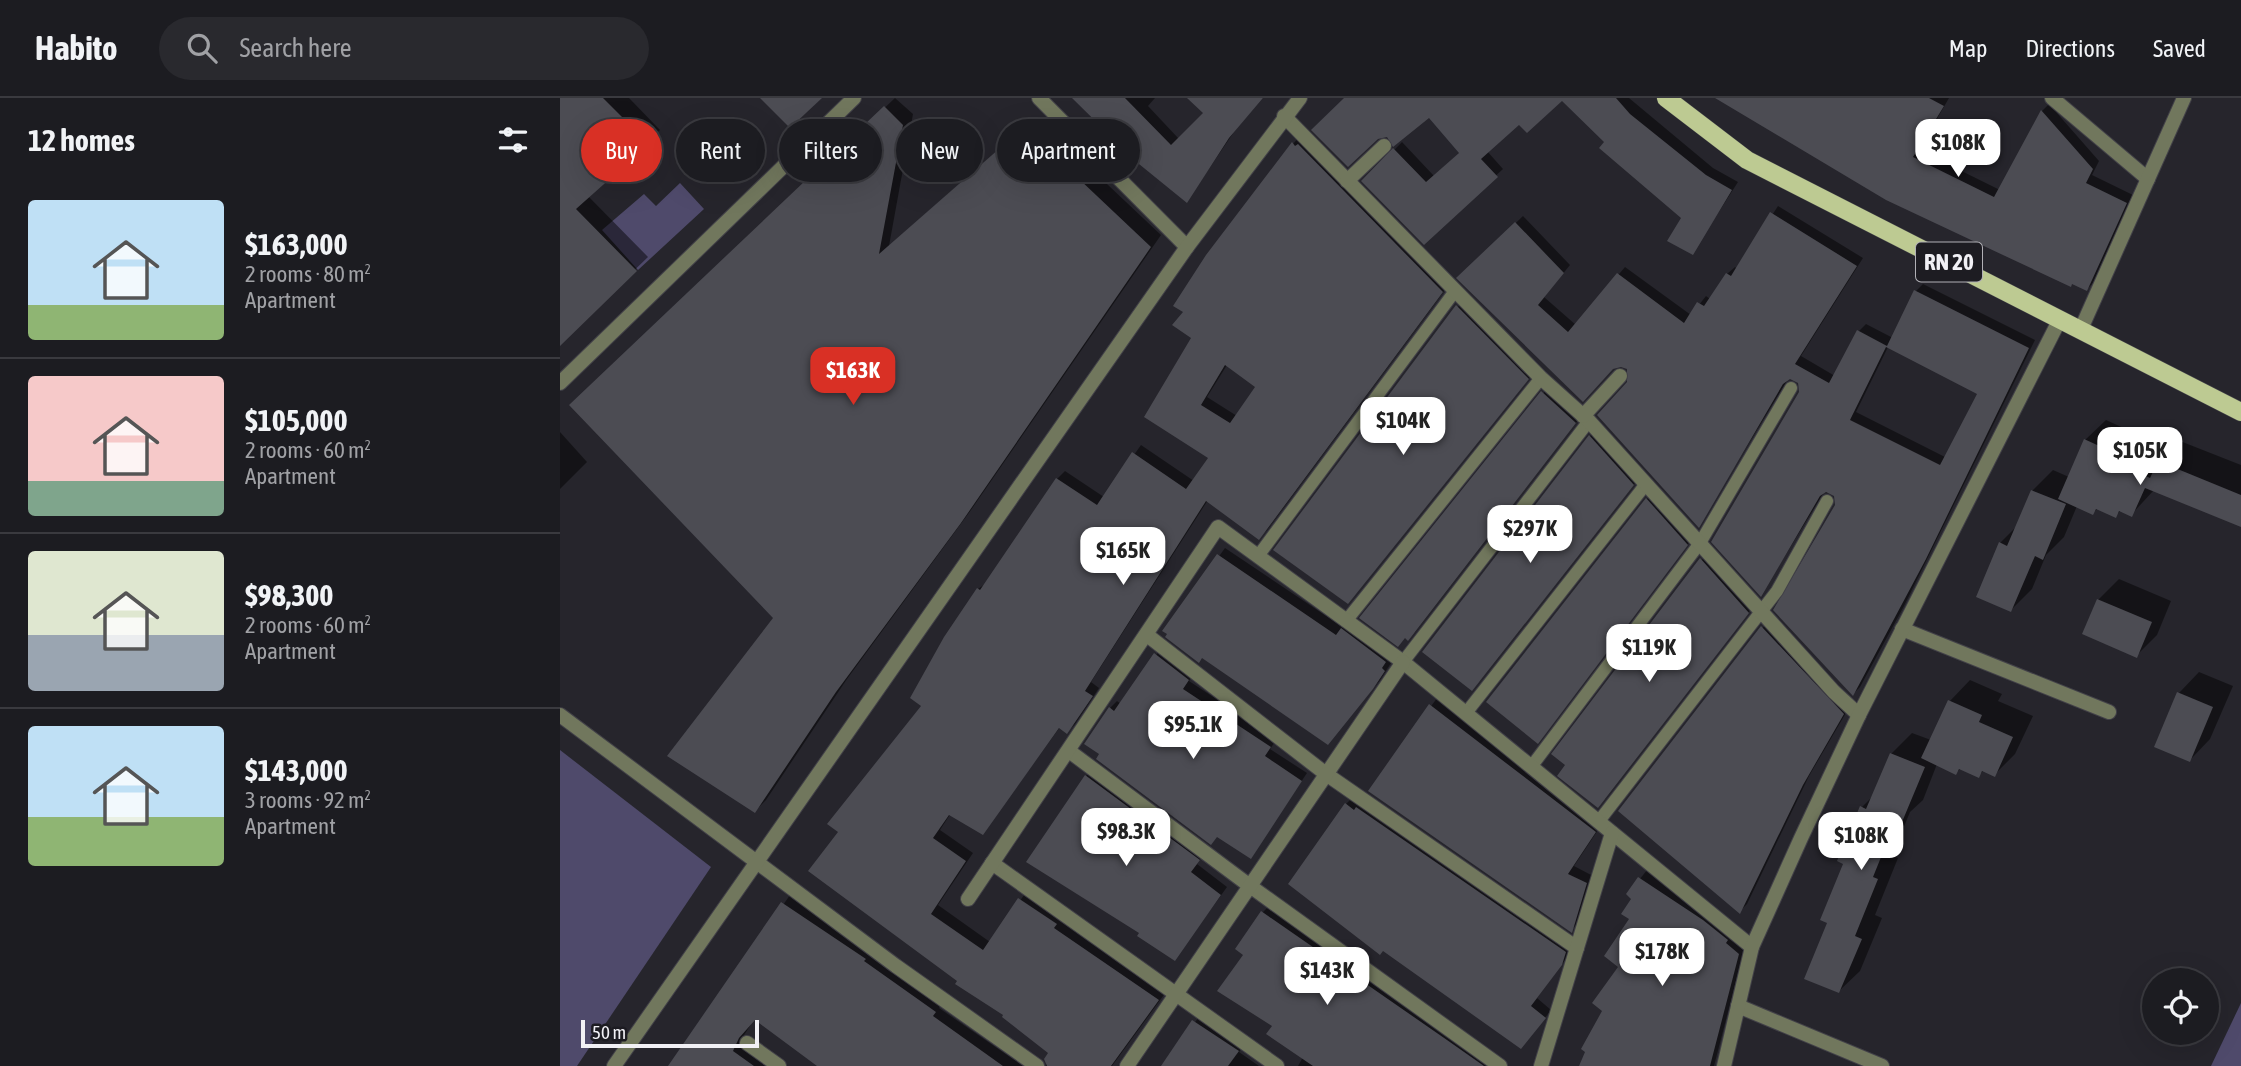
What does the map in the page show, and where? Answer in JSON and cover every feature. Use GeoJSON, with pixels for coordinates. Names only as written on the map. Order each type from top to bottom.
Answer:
{"type":"FeatureCollection","features":[{"type":"Feature","properties":{"kind":"main road","name":"RN 20"},"geometry":{"type":"LineString","coordinates":[[1666,98],[1747,160],[2241,412]]}},
{"type":"Feature","properties":{"kind":"street"},"geometry":{"type":"LineString","coordinates":[[560,383],[854,98]]}},
{"type":"Feature","properties":{"kind":"street"},"geometry":{"type":"LineString","coordinates":[[1039,98],[1187,247]]}},
{"type":"Feature","properties":{"kind":"street"},"geometry":{"type":"LineString","coordinates":[[614,1066],[1187,247],[1300,98]]}},
{"type":"Feature","properties":{"kind":"street"},"geometry":{"type":"LineString","coordinates":[[2052,98],[2148,179]]}},
{"type":"Feature","properties":{"kind":"street"},"geometry":{"type":"LineString","coordinates":[[2081,330],[2184,98]]}},
{"type":"Feature","properties":{"kind":"street"},"geometry":{"type":"LineString","coordinates":[[1284,117],[1541,378],[1586,419],[1833,692],[1859,715]]}},
{"type":"Feature","properties":{"kind":"street"},"geometry":{"type":"LineString","coordinates":[[1347,181],[1384,146]]}},
{"type":"Feature","properties":{"kind":"street"},"geometry":{"type":"LineString","coordinates":[[1724,1066],[1752,947],[1859,715],[2060,319]]}},
{"type":"Feature","properties":{"kind":"street"},"geometry":{"type":"LineString","coordinates":[[1586,419],[1620,376]]}},
{"type":"Feature","properties":{"kind":"street"},"geometry":{"type":"LineString","coordinates":[[968,899],[1218,527],[1403,662],[1752,947]]}},
{"type":"Feature","properties":{"kind":"street"},"geometry":{"type":"LineString","coordinates":[[1902,629],[2109,712]]}},
{"type":"Feature","properties":{"kind":"street"},"geometry":{"type":"LineString","coordinates":[[1147,635],[1326,774],[1577,948]]}},
{"type":"Feature","properties":{"kind":"street"},"geometry":{"type":"LineString","coordinates":[[1128,1066],[1403,662]]}},
{"type":"Feature","properties":{"kind":"street"},"geometry":{"type":"LineString","coordinates":[[560,715],[896,966],[1037,1066]]}},
{"type":"Feature","properties":{"kind":"street"},"geometry":{"type":"LineString","coordinates":[[1069,751],[1250,886],[1500,1066]]}},
{"type":"Feature","properties":{"kind":"street"},"geometry":{"type":"LineString","coordinates":[[1541,1066],[1612,833]]}},
{"type":"Feature","properties":{"kind":"street"},"geometry":{"type":"LineString","coordinates":[[992,863],[1277,1066]]}},
{"type":"Feature","properties":{"kind":"street"},"geometry":{"type":"LineString","coordinates":[[1738,1006],[1882,1066]]}},
{"type":"Feature","properties":{"kind":"street"},"geometry":{"type":"LineString","coordinates":[[747,1043],[779,1066]]}},
{"type":"Feature","properties":{"kind":"lane"},"geometry":{"type":"LineString","coordinates":[[1258,556],[1455,291]]}},
{"type":"Feature","properties":{"kind":"lane"},"geometry":{"type":"LineString","coordinates":[[1346,621],[1541,378]]}},
{"type":"Feature","properties":{"kind":"lane"},"geometry":{"type":"LineString","coordinates":[[1531,767],[1700,543],[1791,388]]}},
{"type":"Feature","properties":{"kind":"lane"},"geometry":{"type":"LineString","coordinates":[[1403,662],[1586,419]]}},
{"type":"Feature","properties":{"kind":"lane"},"geometry":{"type":"LineString","coordinates":[[1466,713],[1646,484]]}},
{"type":"Feature","properties":{"kind":"lane"},"geometry":{"type":"LineString","coordinates":[[1599,821],[1787,576],[1827,500]]}},
{"type":"Feature","properties":{"kind":"shaded area"},"geometry":{"type":"Polygon","coordinates":[[[680,183],[704,209],[638,270],[602,230],[644,194],[656,206],[680,183]]]}},
{"type":"Feature","properties":{"kind":"shaded area"},"geometry":{"type":"Polygon","coordinates":[[[560,750],[711,867],[577,1066],[560,1066],[560,750]]]}},
{"type":"Feature","properties":{"kind":"shaded area"},"geometry":{"type":"Polygon","coordinates":[[[2241,1003],[2241,1066],[2211,1066],[2241,1003]]]}},
{"type":"Feature","properties":{"kind":"building"},"geometry":{"type":"Polygon","coordinates":[[[560,98],[603,98],[624,119],[581,119],[581,182],[606,182],[576,209],[637,271],[560,346],[560,98]]]}},
{"type":"Feature","properties":{"kind":"building"},"geometry":{"type":"Polygon","coordinates":[[[760,98],[822,98],[800,119],[781,119],[760,98]]]}},
{"type":"Feature","properties":{"kind":"building"},"geometry":{"type":"Polygon","coordinates":[[[1072,98],[1125,98],[1171,145],[1203,113],[1187,98],[1263,98],[1229,138],[1187,203],[1140,165],[1140,119],[1093,119],[1072,98]]]}},
{"type":"Feature","properties":{"kind":"building"},"geometry":{"type":"Polygon","coordinates":[[[1344,98],[1616,98],[1630,114],[1706,175],[1732,190],[1693,255],[1667,241],[1681,218],[1599,148],[1604,142],[1562,101],[1527,133],[1519,125],[1481,159],[1498,177],[1424,245],[1361,181],[1393,148],[1426,182],[1459,153],[1429,118],[1393,147],[1387,137],[1378,139],[1348,167],[1311,130],[1344,98]]]}},
{"type":"Feature","properties":{"kind":"building"},"geometry":{"type":"Polygon","coordinates":[[[1715,98],[1929,98],[1944,106],[1913,157],[1994,197],[2041,110],[2093,169],[2086,183],[2127,203],[2087,291],[2072,284],[2071,287],[1886,200],[1715,98]]]}},
{"type":"Feature","properties":{"kind":"building"},"geometry":{"type":"Polygon","coordinates":[[[884,106],[897,119],[896,163],[879,254],[961,182],[983,182],[983,163],[997,151],[997,182],[1082,182],[1151,247],[961,523],[836,692],[755,813],[667,756],[773,618],[569,405],[804,182],[882,182],[882,119],[870,119],[884,106]]]}},
{"type":"Feature","properties":{"kind":"building"},"geometry":{"type":"Polygon","coordinates":[[[1292,142],[1295,146],[1298,144],[1443,292],[1259,540],[1206,501],[1085,691],[1093,696],[1067,734],[1059,728],[983,835],[949,815],[933,838],[966,861],[931,914],[983,950],[1018,898],[1057,924],[1054,928],[1159,1000],[1111,1066],[1047,1066],[1044,1059],[1048,1053],[1002,1017],[1003,1015],[955,984],[957,981],[808,871],[838,832],[827,824],[921,706],[910,698],[944,637],[977,588],[980,590],[1056,478],[1097,505],[1132,452],[1186,489],[1208,458],[1144,417],[1191,338],[1172,325],[1183,312],[1173,306],[1206,255],[1292,142]],[[1225,365],[1201,405],[1230,423],[1255,387],[1225,365]]]}},
{"type":"Feature","properties":{"kind":"building"},"geometry":{"type":"Polygon","coordinates":[[[1770,212],[1857,266],[1795,364],[1829,383],[1857,330],[1887,346],[1914,290],[2029,348],[1926,559],[1853,696],[1773,610],[1835,505],[1834,496],[1826,492],[1820,496],[1761,597],[1711,542],[1799,392],[1798,383],[1790,379],[1783,384],[1699,528],[1597,415],[1627,382],[1627,369],[1613,369],[1583,402],[1456,278],[1515,222],[1564,273],[1538,305],[1568,332],[1617,273],[1684,323],[1697,302],[1704,306],[1726,273],[1731,276],[1770,212]],[[1886,347],[1850,420],[1940,465],[1977,394],[1886,347]]]}},
{"type":"Feature","properties":{"kind":"building"},"geometry":{"type":"Polygon","coordinates":[[[1456,305],[1529,379],[1348,604],[1273,550],[1456,305]]]}},
{"type":"Feature","properties":{"kind":"building"},"geometry":{"type":"Polygon","coordinates":[[[1541,391],[1576,423],[1408,641],[1405,638],[1398,647],[1359,618],[1541,391]]]}},
{"type":"Feature","properties":{"kind":"building"},"geometry":{"type":"Polygon","coordinates":[[[1589,435],[1634,485],[1472,691],[1422,652],[1589,435]]]}},
{"type":"Feature","properties":{"kind":"building"},"geometry":{"type":"Polygon","coordinates":[[[2084,439],[2119,455],[2116,462],[2150,478],[2158,461],[2241,495],[2241,527],[2145,488],[2132,517],[2119,511],[2116,518],[2096,509],[2093,515],[2058,499],[2084,439]]]}},
{"type":"Feature","properties":{"kind":"building"},"geometry":{"type":"Polygon","coordinates":[[[2031,490],[2066,504],[2043,560],[2035,556],[2011,612],[1976,597],[1999,542],[2007,546],[2031,490]]]}},
{"type":"Feature","properties":{"kind":"building"},"geometry":{"type":"Polygon","coordinates":[[[1646,498],[1688,545],[1538,744],[1486,702],[1646,498]]]}},
{"type":"Feature","properties":{"kind":"building"},"geometry":{"type":"Polygon","coordinates":[[[1217,554],[1336,635],[1341,628],[1386,662],[1382,668],[1385,671],[1373,689],[1328,745],[1202,658],[1199,663],[1165,637],[1167,634],[1162,631],[1217,554]]]}},
{"type":"Feature","properties":{"kind":"building"},"geometry":{"type":"Polygon","coordinates":[[[1700,558],[1749,613],[1598,808],[1557,776],[1565,765],[1551,754],[1700,558]]]}},
{"type":"Feature","properties":{"kind":"building"},"geometry":{"type":"Polygon","coordinates":[[[2097,599],[2152,622],[2137,658],[2082,634],[2097,599]]]}},
{"type":"Feature","properties":{"kind":"building"},"geometry":{"type":"Polygon","coordinates":[[[1761,626],[1844,714],[1803,785],[1740,914],[1618,811],[1761,626]]]}},
{"type":"Feature","properties":{"kind":"building"},"geometry":{"type":"Polygon","coordinates":[[[1154,653],[1189,680],[1183,689],[1271,747],[1265,756],[1302,781],[1251,859],[1217,837],[1211,845],[1096,759],[1099,754],[1084,744],[1109,707],[1114,711],[1154,653]]]}},
{"type":"Feature","properties":{"kind":"building"},"geometry":{"type":"Polygon","coordinates":[[[2177,692],[2213,707],[2190,762],[2154,747],[2177,692]]]}},
{"type":"Feature","properties":{"kind":"building"},"geometry":{"type":"Polygon","coordinates":[[[1948,700],[1982,715],[1979,722],[2013,737],[1995,777],[1982,771],[1979,778],[1959,769],[1956,775],[1921,758],[1948,700]]]}},
{"type":"Feature","properties":{"kind":"building"},"geometry":{"type":"Polygon","coordinates":[[[1429,704],[1596,832],[1568,874],[1587,883],[1572,933],[1368,791],[1429,704]]]}},
{"type":"Feature","properties":{"kind":"building"},"geometry":{"type":"Polygon","coordinates":[[[1890,753],[1925,767],[1902,822],[1896,820],[1873,877],[1878,879],[1855,936],[1862,939],[1839,993],[1804,979],[1827,923],[1820,920],[1843,864],[1837,861],[1860,806],[1866,809],[1890,753]]]}},
{"type":"Feature","properties":{"kind":"building"},"geometry":{"type":"Polygon","coordinates":[[[1085,775],[1200,860],[1191,872],[1221,895],[1175,961],[1137,936],[1139,933],[1026,862],[1085,775]]]}},
{"type":"Feature","properties":{"kind":"building"},"geometry":{"type":"Polygon","coordinates":[[[1345,803],[1354,810],[1356,807],[1566,952],[1562,965],[1531,1006],[1546,1018],[1521,1049],[1383,951],[1380,955],[1288,884],[1345,803]]]}},
{"type":"Feature","properties":{"kind":"building"},"geometry":{"type":"Polygon","coordinates":[[[1638,877],[1703,920],[1728,940],[1726,943],[1739,954],[1710,1066],[1579,1066],[1585,1052],[1581,1049],[1602,1011],[1592,1003],[1618,967],[1604,956],[1629,919],[1621,914],[1631,899],[1626,894],[1638,877]]]}},
{"type":"Feature","properties":{"kind":"building"},"geometry":{"type":"Polygon","coordinates":[[[781,902],[866,959],[864,961],[936,1012],[933,1016],[1003,1066],[817,1066],[755,1020],[739,1038],[733,1051],[754,1066],[668,1066],[781,902]]]}},
{"type":"Feature","properties":{"kind":"building"},"geometry":{"type":"Polygon","coordinates":[[[1261,911],[1484,1066],[1313,1066],[1266,1034],[1272,1026],[1217,991],[1243,955],[1235,949],[1261,911]]]}},
{"type":"Feature","properties":{"kind":"building"},"geometry":{"type":"Polygon","coordinates":[[[1192,1020],[1239,1051],[1228,1066],[1161,1066],[1192,1020]]]}}]}
